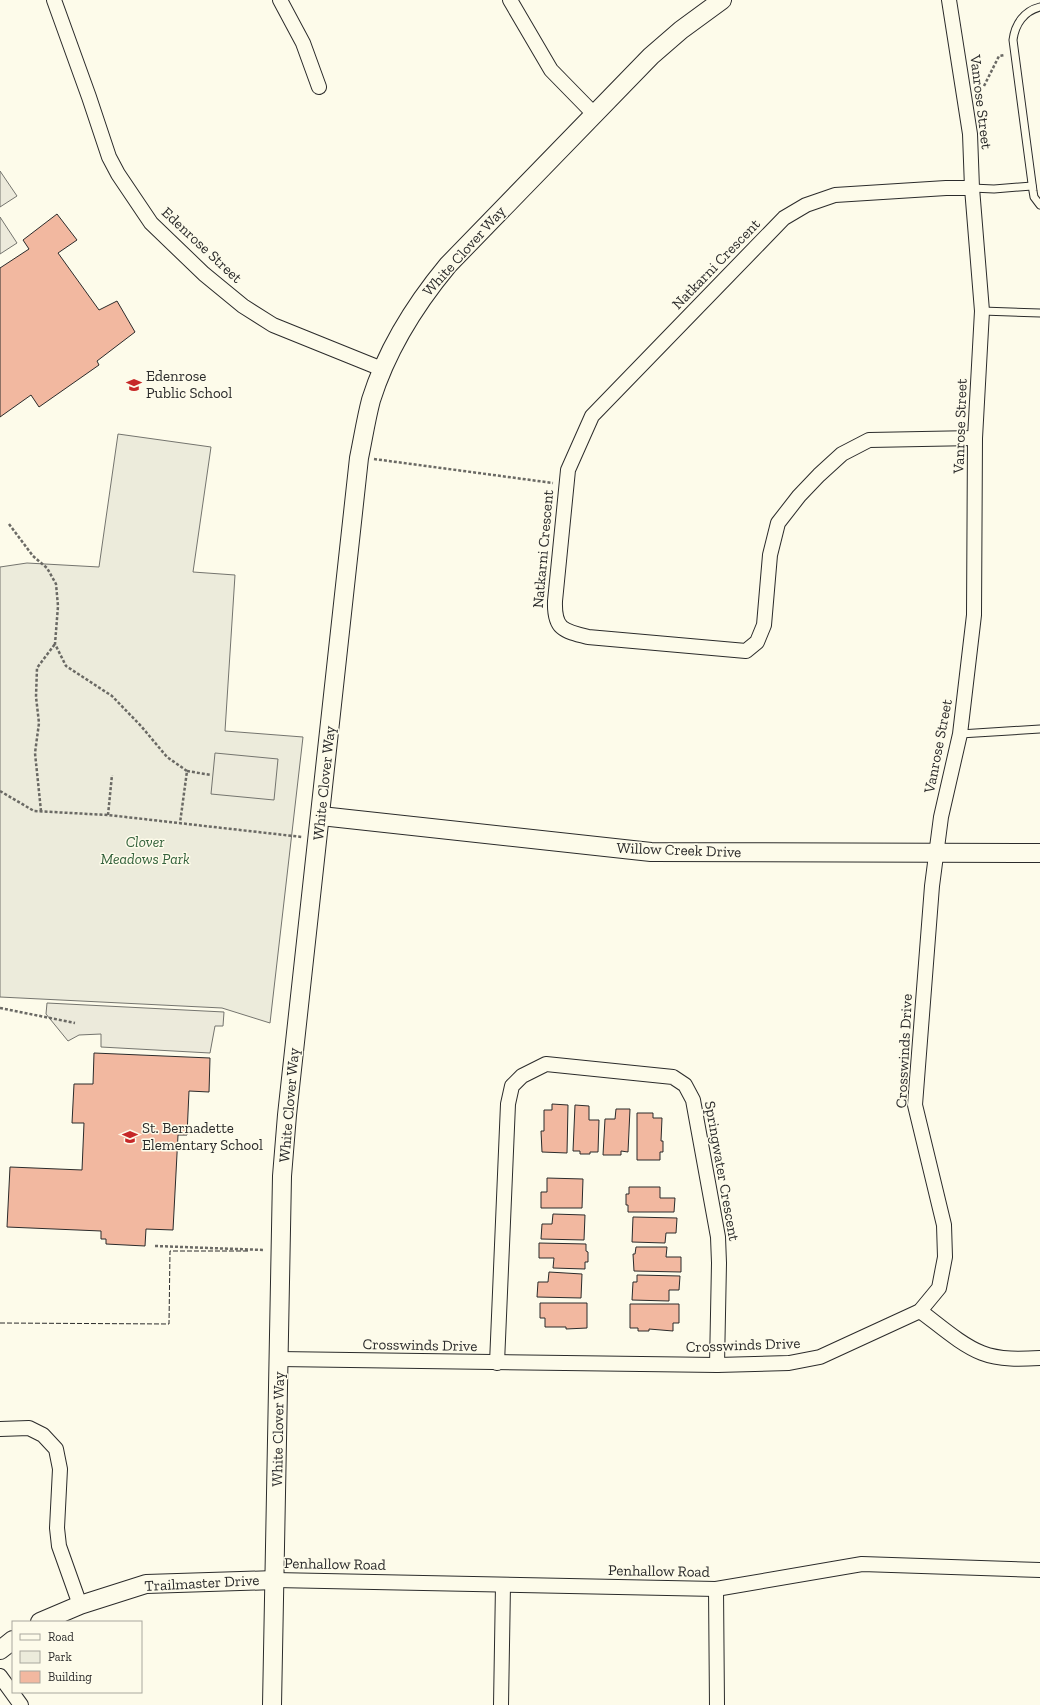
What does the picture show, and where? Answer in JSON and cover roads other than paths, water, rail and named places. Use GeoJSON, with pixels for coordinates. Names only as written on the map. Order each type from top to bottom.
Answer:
{"type":"FeatureCollection","features":[{"type":"Feature","properties":{"kind":"street","name":"Edenrose Street"},"geometry":{"type":"LineString","coordinates":[[54,0],[109,157],[118,174],[151,223],[204,274],[243,306],[273,325],[382,369]]}},
{"type":"Feature","properties":{"kind":"street"},"geometry":{"type":"LineString","coordinates":[[280,0],[304,43],[319,87]]}},
{"type":"Feature","properties":{"kind":"street"},"geometry":{"type":"LineString","coordinates":[[510,0],[551,70],[594,114]]}},
{"type":"Feature","properties":{"kind":"street","name":"White Clover Way"},"geometry":{"type":"LineString","coordinates":[[272,1705],[282,1176],[287,1109],[321,816],[359,458],[371,401],[391,347],[430,287],[466,245],[594,114],[680,30],[722,0]]}},
{"type":"Feature","properties":{"kind":"street","name":"Vanrose Street"},"geometry":{"type":"LineString","coordinates":[[937,852],[941,816],[960,734],[974,615],[975,438],[982,311],[972,188],[970,134],[952,12],[948,0]]}},
{"type":"Feature","properties":{"kind":"street","name":"Natkarni Crescent"},"geometry":{"type":"LineString","coordinates":[[972,188],[946,188],[835,195],[806,205],[784,218],[592,416],[568,470],[554,616],[558,625],[570,633],[588,637],[746,651],[757,642],[764,625],[770,555],[778,523],[799,496],[819,475],[842,454],[869,440],[975,438]]}},
{"type":"Feature","properties":{"kind":"street","name":"Willow Creek Drive"},"geometry":{"type":"LineString","coordinates":[[321,816],[651,852],[1040,853]]}},
{"type":"Feature","properties":{"kind":"street","name":"Crosswinds Drive"},"geometry":{"type":"LineString","coordinates":[[279,1359],[497,1363],[789,1363],[820,1357],[920,1311],[939,1288],[945,1257],[944,1225],[915,1105],[932,886],[937,852]]}},
{"type":"Feature","properties":{"kind":"street","name":"Springwater Crescent"},"geometry":{"type":"LineString","coordinates":[[497,1363],[508,1104],[512,1086],[522,1076],[546,1064],[673,1077],[685,1085],[693,1100],[718,1237],[719,1263],[717,1364]]}},
{"type":"Feature","properties":{"kind":"street"},"geometry":{"type":"LineString","coordinates":[[920,1311],[955,1337],[982,1353],[1013,1359],[1040,1358]]}},
{"type":"Feature","properties":{"kind":"street"},"geometry":{"type":"LineString","coordinates":[[0,1428],[29,1428],[43,1435],[56,1449],[60,1469],[57,1528],[59,1546],[80,1605]]}},
{"type":"Feature","properties":{"kind":"street","name":"Penhallow Road"},"geometry":{"type":"LineString","coordinates":[[275,1580],[716,1589],[862,1564],[1040,1570]]}},
{"type":"Feature","properties":{"kind":"street","name":"Trailmaster Drive"},"geometry":{"type":"LineString","coordinates":[[42,1621],[80,1605],[146,1584],[275,1580]]}},
{"type":"Feature","properties":{"kind":"street"},"geometry":{"type":"LineString","coordinates":[[501,1705],[503,1585]]}},
{"type":"Feature","properties":{"kind":"street"},"geometry":{"type":"LineString","coordinates":[[716,1589],[717,1705]]}},
{"type":"Feature","properties":{"kind":"street"},"geometry":{"type":"LineString","coordinates":[[0,1650],[12,1641]]}},
{"type":"Feature","properties":{"kind":"street"},"geometry":{"type":"LineString","coordinates":[[0,1676],[12,1693]]}},
{"type":"Feature","properties":{"kind":"street"},"geometry":{"type":"LineString","coordinates":[[12,1693],[21,1705]]}},
{"type":"Feature","properties":{"kind":"lane"},"geometry":{"type":"LineString","coordinates":[[1040,7],[1033,9],[1023,17],[1016,28],[1013,40],[1032,186],[1034,197],[1040,205]]}},
{"type":"Feature","properties":{"kind":"lane"},"geometry":{"type":"LineString","coordinates":[[972,188],[994,189],[1032,186]]}},
{"type":"Feature","properties":{"kind":"lane"},"geometry":{"type":"LineString","coordinates":[[982,311],[1040,313]]}},
{"type":"Feature","properties":{"kind":"lane"},"geometry":{"type":"LineString","coordinates":[[960,734],[1040,729]]}},
{"type":"Feature","properties":{"kind":"place","name":"Edenrose Public School"},"geometry":{"type":"Point","coordinates":[134,385]}},
{"type":"Feature","properties":{"kind":"place","name":"St. Bernadette Elementary School"},"geometry":{"type":"Point","coordinates":[130,1137]}},
{"type":"Feature","properties":{"kind":"park label","name":"Clover Meadows Park"},"geometry":{"type":"Point","coordinates":[145,850]}}]}
